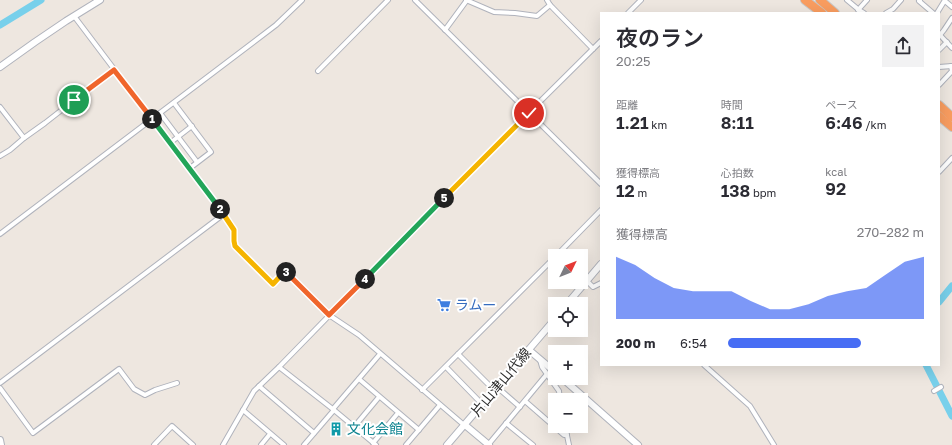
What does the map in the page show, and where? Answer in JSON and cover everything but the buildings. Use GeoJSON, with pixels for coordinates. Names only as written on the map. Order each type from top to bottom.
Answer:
{"type":"FeatureCollection","features":[{"type":"Feature","properties":{"kind":"highway"},"geometry":{"type":"LineString","coordinates":[[805,0],[817,12]]}},
{"type":"Feature","properties":{"kind":"highway"},"geometry":{"type":"LineString","coordinates":[[822,1],[834,12]]}},
{"type":"Feature","properties":{"kind":"highway"},"geometry":{"type":"LineString","coordinates":[[940,106],[952,117]]}},
{"type":"Feature","properties":{"kind":"highway"},"geometry":{"type":"LineString","coordinates":[[940,117],[952,127]]}},
{"type":"Feature","properties":{"kind":"street"},"geometry":{"type":"LineString","coordinates":[[0,67],[35,42],[100,0]]}},
{"type":"Feature","properties":{"kind":"street"},"geometry":{"type":"LineString","coordinates":[[0,234],[276,25],[302,0]]}},
{"type":"Feature","properties":{"kind":"street"},"geometry":{"type":"LineString","coordinates":[[318,70],[388,0]]}},
{"type":"Feature","properties":{"kind":"street"},"geometry":{"type":"LineString","coordinates":[[415,0],[600,183]]}},
{"type":"Feature","properties":{"kind":"street"},"geometry":{"type":"LineString","coordinates":[[445,30],[466,0],[494,12],[537,16],[550,5]]}},
{"type":"Feature","properties":{"kind":"street"},"geometry":{"type":"LineString","coordinates":[[548,0],[550,5],[593,48]]}},
{"type":"Feature","properties":{"kind":"street"},"geometry":{"type":"LineString","coordinates":[[629,12],[641,0]]}},
{"type":"Feature","properties":{"kind":"street"},"geometry":{"type":"LineString","coordinates":[[847,0],[862,12]]}},
{"type":"Feature","properties":{"kind":"street"},"geometry":{"type":"LineString","coordinates":[[858,10],[867,0]]}},
{"type":"Feature","properties":{"kind":"street"},"geometry":{"type":"LineString","coordinates":[[888,12],[893,9],[901,0]]}},
{"type":"Feature","properties":{"kind":"street"},"geometry":{"type":"LineString","coordinates":[[920,0],[919,2],[932,12]]}},
{"type":"Feature","properties":{"kind":"street"},"geometry":{"type":"LineString","coordinates":[[817,12],[822,1]]}},
{"type":"Feature","properties":{"kind":"street"},"geometry":{"type":"LineString","coordinates":[[938,12],[944,1],[952,7]]}},
{"type":"Feature","properties":{"kind":"street"},"geometry":{"type":"LineString","coordinates":[[74,16],[224,214],[234,230],[235,246],[273,284],[284,272],[286,272],[329,315],[359,335],[488,445],[547,374],[542,367],[540,359]]}},
{"type":"Feature","properties":{"kind":"street"},"geometry":{"type":"LineString","coordinates":[[940,33],[952,18]]}},
{"type":"Feature","properties":{"kind":"street"},"geometry":{"type":"LineString","coordinates":[[940,35],[952,48]]}},
{"type":"Feature","properties":{"kind":"street"},"geometry":{"type":"LineString","coordinates":[[223,445],[254,391],[280,367],[469,172],[600,42]]}},
{"type":"Feature","properties":{"kind":"street"},"geometry":{"type":"LineString","coordinates":[[940,49],[946,42]]}},
{"type":"Feature","properties":{"kind":"street"},"geometry":{"type":"LineString","coordinates":[[940,67],[952,66],[952,71],[940,84]]}},
{"type":"Feature","properties":{"kind":"street"},"geometry":{"type":"LineString","coordinates":[[0,156],[10,150],[114,70]]}},
{"type":"Feature","properties":{"kind":"street"},"geometry":{"type":"LineString","coordinates":[[174,103],[211,152],[190,168]]}},
{"type":"Feature","properties":{"kind":"street"},"geometry":{"type":"LineString","coordinates":[[0,107],[24,138]]}},
{"type":"Feature","properties":{"kind":"street"},"geometry":{"type":"LineString","coordinates":[[160,112],[197,162]]}},
{"type":"Feature","properties":{"kind":"street"},"geometry":{"type":"LineString","coordinates":[[170,143],[192,126]]}},
{"type":"Feature","properties":{"kind":"street"},"geometry":{"type":"LineString","coordinates":[[940,171],[952,158]]}},
{"type":"Feature","properties":{"kind":"street"},"geometry":{"type":"LineString","coordinates":[[564,249],[600,211]]}},
{"type":"Feature","properties":{"kind":"street"},"geometry":{"type":"LineString","coordinates":[[0,383],[224,214]]}},
{"type":"Feature","properties":{"kind":"street"},"geometry":{"type":"LineString","coordinates":[[422,390],[548,265]]}},
{"type":"Feature","properties":{"kind":"street"},"geometry":{"type":"LineString","coordinates":[[588,280],[600,265]]}},
{"type":"Feature","properties":{"kind":"street"},"geometry":{"type":"LineString","coordinates":[[588,282],[593,287],[600,284]]}},
{"type":"Feature","properties":{"kind":"street"},"geometry":{"type":"LineString","coordinates":[[573,297],[580,289]]}},
{"type":"Feature","properties":{"kind":"street","name":"片山津山代線"},"geometry":{"type":"LineString","coordinates":[[447,445],[548,327]]}},
{"type":"Feature","properties":{"kind":"street"},"geometry":{"type":"LineString","coordinates":[[529,350],[548,366]]}},
{"type":"Feature","properties":{"kind":"street"},"geometry":{"type":"LineString","coordinates":[[304,445],[380,354]]}},
{"type":"Feature","properties":{"kind":"street"},"geometry":{"type":"LineString","coordinates":[[458,354],[496,389],[520,407]]}},
{"type":"Feature","properties":{"kind":"street"},"geometry":{"type":"LineString","coordinates":[[705,366],[750,406],[774,445]]}},
{"type":"Feature","properties":{"kind":"street"},"geometry":{"type":"LineString","coordinates":[[280,367],[375,444],[398,413]]}},
{"type":"Feature","properties":{"kind":"street"},"geometry":{"type":"LineString","coordinates":[[446,367],[482,404]]}},
{"type":"Feature","properties":{"kind":"street"},"geometry":{"type":"LineString","coordinates":[[0,388],[33,433],[119,369],[134,389],[145,395],[177,383]]}},
{"type":"Feature","properties":{"kind":"street"},"geometry":{"type":"LineString","coordinates":[[359,379],[419,430]]}},
{"type":"Feature","properties":{"kind":"street"},"geometry":{"type":"LineString","coordinates":[[568,385],[638,445]]}},
{"type":"Feature","properties":{"kind":"street"},"geometry":{"type":"LineString","coordinates":[[259,386],[314,433]]}},
{"type":"Feature","properties":{"kind":"street"},"geometry":{"type":"LineString","coordinates":[[934,391],[941,387]]}},
{"type":"Feature","properties":{"kind":"street"},"geometry":{"type":"LineString","coordinates":[[354,426],[379,396]]}},
{"type":"Feature","properties":{"kind":"street"},"geometry":{"type":"LineString","coordinates":[[525,401],[564,435],[567,435],[569,445]]}},
{"type":"Feature","properties":{"kind":"street"},"geometry":{"type":"LineString","coordinates":[[406,445],[440,405]]}},
{"type":"Feature","properties":{"kind":"street"},"geometry":{"type":"LineString","coordinates":[[243,410],[284,445]]}},
{"type":"Feature","properties":{"kind":"street"},"geometry":{"type":"LineString","coordinates":[[506,423],[533,445]]}},
{"type":"Feature","properties":{"kind":"street"},"geometry":{"type":"LineString","coordinates":[[154,445],[172,426],[193,445]]}},
{"type":"Feature","properties":{"kind":"street"},"geometry":{"type":"LineString","coordinates":[[261,445],[270,434]]}},
{"type":"Feature","properties":{"kind":"street"},"geometry":{"type":"LineString","coordinates":[[0,440],[1,445]]}},
{"type":"Feature","properties":{"kind":"waterway"},"geometry":{"type":"LineString","coordinates":[[0,25],[41,0]]}},
{"type":"Feature","properties":{"kind":"waterway"},"geometry":{"type":"LineString","coordinates":[[940,301],[952,286]]}},
{"type":"Feature","properties":{"kind":"waterway"},"geometry":{"type":"LineString","coordinates":[[927,366],[952,416]]}},
{"type":"Feature","properties":{"kind":"place","name":"ラムー"},"geometry":{"type":"Point","coordinates":[444,305]}},
{"type":"Feature","properties":{"kind":"place","name":"文化会館"},"geometry":{"type":"Point","coordinates":[336,429]}},
{"type":"Feature","properties":{"kind":"route"},"geometry":{"type":"LineString","coordinates":[[74,100],[114,70],[190,168],[231,224],[234,230],[235,246],[273,284],[284,272],[286,272],[329,315],[529,113]]}}]}
